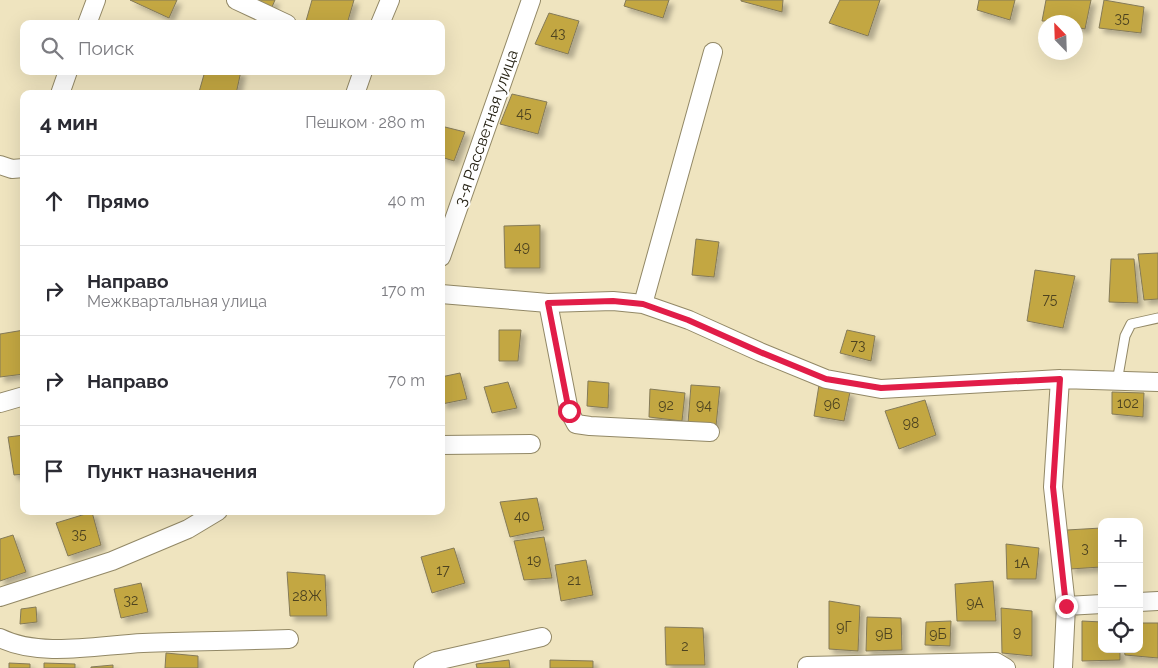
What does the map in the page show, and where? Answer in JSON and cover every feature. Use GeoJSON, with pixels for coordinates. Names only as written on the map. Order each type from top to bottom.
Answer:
{"type":"FeatureCollection","features":[{"type":"Feature","properties":{"kind":"street"},"geometry":{"type":"LineString","coordinates":[[88,20],[96,0]]}},
{"type":"Feature","properties":{"kind":"street"},"geometry":{"type":"LineString","coordinates":[[236,0],[278,20]]}},
{"type":"Feature","properties":{"kind":"street"},"geometry":{"type":"LineString","coordinates":[[382,20],[390,0]]}},
{"type":"Feature","properties":{"kind":"street","name":"3-я Рассветная улица"},"geometry":{"type":"LineString","coordinates":[[445,246],[531,0]]}},
{"type":"Feature","properties":{"kind":"street"},"geometry":{"type":"LineString","coordinates":[[643,304],[713,52]]}},
{"type":"Feature","properties":{"kind":"street"},"geometry":{"type":"LineString","coordinates":[[61,90],[67,75]]}},
{"type":"Feature","properties":{"kind":"street"},"geometry":{"type":"LineString","coordinates":[[356,90],[362,75]]}},
{"type":"Feature","properties":{"kind":"street"},"geometry":{"type":"LineString","coordinates":[[0,165],[12,169],[20,168]]}},
{"type":"Feature","properties":{"kind":"street"},"geometry":{"type":"LineString","coordinates":[[445,294],[548,303],[613,301],[643,304],[688,320],[826,379],[881,388],[1060,379],[1158,382]]}},
{"type":"Feature","properties":{"kind":"street"},"geometry":{"type":"LineString","coordinates":[[548,303],[569,411],[576,424],[710,432]]}},
{"type":"Feature","properties":{"kind":"street"},"geometry":{"type":"LineString","coordinates":[[1060,379],[1053,487],[1066,606],[1063,668]]}},
{"type":"Feature","properties":{"kind":"street"},"geometry":{"type":"LineString","coordinates":[[0,403],[20,397]]}},
{"type":"Feature","properties":{"kind":"street"},"geometry":{"type":"LineString","coordinates":[[445,445],[530,444]]}},
{"type":"Feature","properties":{"kind":"street"},"geometry":{"type":"LineString","coordinates":[[0,597],[112,561],[188,529],[211,515]]}},
{"type":"Feature","properties":{"kind":"street"},"geometry":{"type":"LineString","coordinates":[[1143,602],[1158,601]]}},
{"type":"Feature","properties":{"kind":"street"},"geometry":{"type":"LineString","coordinates":[[1066,606],[1098,604]]}},
{"type":"Feature","properties":{"kind":"street"},"geometry":{"type":"LineString","coordinates":[[424,668],[436,661],[542,637]]}},
{"type":"Feature","properties":{"kind":"street"},"geometry":{"type":"LineString","coordinates":[[0,638],[12,644],[44,649],[144,643],[289,639]]}},
{"type":"Feature","properties":{"kind":"street"},"geometry":{"type":"LineString","coordinates":[[807,666],[996,662],[1006,668]]}},
{"type":"Feature","properties":{"kind":"lane"},"geometry":{"type":"LineString","coordinates":[[1117,382],[1125,336],[1131,324],[1158,318]]}},
{"type":"Feature","properties":{"kind":"building"},"geometry":{"type":"Polygon","coordinates":[[[130,0],[177,0],[169,18],[130,0]]]}},
{"type":"Feature","properties":{"kind":"building"},"geometry":{"type":"Polygon","coordinates":[[[257,0],[275,0],[272,7],[257,0]]]}},
{"type":"Feature","properties":{"kind":"building"},"geometry":{"type":"Polygon","coordinates":[[[312,0],[354,0],[348,20],[306,20],[312,0]]]}},
{"type":"Feature","properties":{"kind":"building"},"geometry":{"type":"Polygon","coordinates":[[[626,0],[669,0],[663,18],[624,6],[626,0]]]}},
{"type":"Feature","properties":{"kind":"building"},"geometry":{"type":"Polygon","coordinates":[[[783,0],[782,12],[741,1],[783,0]]]}},
{"type":"Feature","properties":{"kind":"building"},"geometry":{"type":"Polygon","coordinates":[[[840,0],[880,0],[868,36],[829,23],[840,0]]]}},
{"type":"Feature","properties":{"kind":"building"},"geometry":{"type":"Polygon","coordinates":[[[979,0],[1015,0],[1010,20],[977,10],[979,0]]]}},
{"type":"Feature","properties":{"kind":"building"},"geometry":{"type":"Polygon","coordinates":[[[1046,0],[1091,0],[1085,29],[1083,29],[1083,15],[1043,15],[1046,0]]]}},
{"type":"Feature","properties":{"kind":"building"},"geometry":{"type":"Polygon","coordinates":[[[1104,0],[1144,7],[1141,33],[1099,28],[1104,0]]]}},
{"type":"Feature","properties":{"kind":"building"},"geometry":{"type":"Polygon","coordinates":[[[549,13],[579,21],[568,54],[535,44],[549,13]]]}},
{"type":"Feature","properties":{"kind":"building"},"geometry":{"type":"Polygon","coordinates":[[[204,75],[240,75],[237,90],[200,90],[204,75]]]}},
{"type":"Feature","properties":{"kind":"building"},"geometry":{"type":"Polygon","coordinates":[[[512,94],[547,102],[538,134],[500,124],[512,94]]]}},
{"type":"Feature","properties":{"kind":"building"},"geometry":{"type":"Polygon","coordinates":[[[445,127],[465,132],[454,161],[445,158],[445,127]]]}},
{"type":"Feature","properties":{"kind":"building"},"geometry":{"type":"Polygon","coordinates":[[[540,225],[540,268],[505,268],[504,226],[540,225]]]}},
{"type":"Feature","properties":{"kind":"building"},"geometry":{"type":"Polygon","coordinates":[[[696,239],[719,242],[714,277],[692,275],[696,239]]]}},
{"type":"Feature","properties":{"kind":"building"},"geometry":{"type":"Polygon","coordinates":[[[1158,253],[1158,299],[1144,300],[1138,254],[1158,253]]]}},
{"type":"Feature","properties":{"kind":"building"},"geometry":{"type":"Polygon","coordinates":[[[1111,259],[1134,259],[1138,303],[1109,302],[1111,259]]]}},
{"type":"Feature","properties":{"kind":"building"},"geometry":{"type":"Polygon","coordinates":[[[1035,270],[1075,276],[1063,328],[1027,321],[1035,270]]]}},
{"type":"Feature","properties":{"kind":"building"},"geometry":{"type":"Polygon","coordinates":[[[499,330],[521,330],[518,361],[499,361],[499,330]]]}},
{"type":"Feature","properties":{"kind":"building"},"geometry":{"type":"Polygon","coordinates":[[[847,330],[875,336],[871,361],[840,353],[847,330]]]}},
{"type":"Feature","properties":{"kind":"building"},"geometry":{"type":"Polygon","coordinates":[[[20,331],[20,374],[0,377],[0,334],[20,331]]]}},
{"type":"Feature","properties":{"kind":"building"},"geometry":{"type":"Polygon","coordinates":[[[460,373],[467,399],[445,403],[445,376],[460,373]]]}},
{"type":"Feature","properties":{"kind":"building"},"geometry":{"type":"Polygon","coordinates":[[[588,381],[609,383],[608,408],[587,406],[588,381]]]}},
{"type":"Feature","properties":{"kind":"building"},"geometry":{"type":"Polygon","coordinates":[[[508,382],[517,408],[492,413],[484,387],[508,382]]]}},
{"type":"Feature","properties":{"kind":"building"},"geometry":{"type":"Polygon","coordinates":[[[691,385],[720,387],[716,426],[688,423],[691,385]]]}},
{"type":"Feature","properties":{"kind":"building"},"geometry":{"type":"Polygon","coordinates":[[[819,385],[850,392],[844,421],[814,416],[819,385]]]}},
{"type":"Feature","properties":{"kind":"building"},"geometry":{"type":"Polygon","coordinates":[[[650,389],[685,393],[682,421],[649,417],[650,389]]]}},
{"type":"Feature","properties":{"kind":"building"},"geometry":{"type":"Polygon","coordinates":[[[1112,392],[1144,393],[1143,417],[1112,414],[1112,392]]]}},
{"type":"Feature","properties":{"kind":"building"},"geometry":{"type":"Polygon","coordinates":[[[925,400],[936,435],[899,449],[885,411],[925,400]]]}},
{"type":"Feature","properties":{"kind":"building"},"geometry":{"type":"Polygon","coordinates":[[[20,436],[20,474],[14,475],[8,437],[20,436]]]}},
{"type":"Feature","properties":{"kind":"building"},"geometry":{"type":"Polygon","coordinates":[[[537,498],[544,530],[510,537],[500,502],[537,498]]]}},
{"type":"Feature","properties":{"kind":"building"},"geometry":{"type":"Polygon","coordinates":[[[82,515],[93,515],[101,545],[68,556],[56,523],[82,515]]]}},
{"type":"Feature","properties":{"kind":"building"},"geometry":{"type":"Polygon","coordinates":[[[1098,528],[1098,567],[1070,569],[1067,530],[1098,528]]]}},
{"type":"Feature","properties":{"kind":"building"},"geometry":{"type":"Polygon","coordinates":[[[13,535],[26,572],[0,581],[0,539],[13,535]]]}},
{"type":"Feature","properties":{"kind":"building"},"geometry":{"type":"Polygon","coordinates":[[[544,537],[552,578],[524,580],[514,541],[544,537]]]}},
{"type":"Feature","properties":{"kind":"building"},"geometry":{"type":"Polygon","coordinates":[[[1006,544],[1039,548],[1036,579],[1007,579],[1006,544]]]}},
{"type":"Feature","properties":{"kind":"building"},"geometry":{"type":"Polygon","coordinates":[[[454,548],[465,583],[432,593],[421,557],[454,548]]]}},
{"type":"Feature","properties":{"kind":"building"},"geometry":{"type":"Polygon","coordinates":[[[586,560],[593,595],[561,601],[555,565],[586,560]]]}},
{"type":"Feature","properties":{"kind":"building"},"geometry":{"type":"Polygon","coordinates":[[[287,572],[325,575],[327,616],[290,616],[287,572]]]}},
{"type":"Feature","properties":{"kind":"building"},"geometry":{"type":"Polygon","coordinates":[[[993,581],[996,621],[957,621],[955,584],[993,581]]]}},
{"type":"Feature","properties":{"kind":"building"},"geometry":{"type":"Polygon","coordinates":[[[141,583],[148,612],[121,618],[114,589],[141,583]]]}},
{"type":"Feature","properties":{"kind":"building"},"geometry":{"type":"Polygon","coordinates":[[[829,601],[860,606],[858,651],[829,649],[829,601]]]}},
{"type":"Feature","properties":{"kind":"building"},"geometry":{"type":"Polygon","coordinates":[[[36,607],[37,622],[20,624],[21,609],[36,607]]]}},
{"type":"Feature","properties":{"kind":"building"},"geometry":{"type":"Polygon","coordinates":[[[1001,608],[1032,611],[1032,656],[1002,653],[1001,608]]]}},
{"type":"Feature","properties":{"kind":"building"},"geometry":{"type":"Polygon","coordinates":[[[867,617],[901,618],[902,650],[866,651],[867,617]]]}},
{"type":"Feature","properties":{"kind":"building"},"geometry":{"type":"Polygon","coordinates":[[[951,621],[950,646],[925,645],[926,622],[951,621]]]}},
{"type":"Feature","properties":{"kind":"building"},"geometry":{"type":"Polygon","coordinates":[[[1082,621],[1098,622],[1098,653],[1120,653],[1120,660],[1082,661],[1082,621]]]}},
{"type":"Feature","properties":{"kind":"building"},"geometry":{"type":"Polygon","coordinates":[[[1143,623],[1158,623],[1158,658],[1125,655],[1125,653],[1143,653],[1143,623]]]}},
{"type":"Feature","properties":{"kind":"building"},"geometry":{"type":"Polygon","coordinates":[[[665,627],[703,628],[705,665],[666,665],[665,627]]]}},
{"type":"Feature","properties":{"kind":"building"},"geometry":{"type":"Polygon","coordinates":[[[166,653],[198,656],[198,668],[165,668],[166,653]]]}},
{"type":"Feature","properties":{"kind":"building"},"geometry":{"type":"Polygon","coordinates":[[[509,660],[510,668],[477,668],[476,664],[509,660]]]}},
{"type":"Feature","properties":{"kind":"building"},"geometry":{"type":"Polygon","coordinates":[[[550,660],[593,661],[593,668],[550,668],[550,660]]]}},
{"type":"Feature","properties":{"kind":"building"},"geometry":{"type":"Polygon","coordinates":[[[9,663],[30,664],[30,668],[9,668],[9,663]]]}},
{"type":"Feature","properties":{"kind":"building"},"geometry":{"type":"Polygon","coordinates":[[[44,663],[75,664],[75,668],[44,668],[44,663]]]}},
{"type":"Feature","properties":{"kind":"building"},"geometry":{"type":"Polygon","coordinates":[[[113,665],[113,668],[91,668],[91,667],[113,665]]]}},
{"type":"Feature","properties":{"kind":"route"},"geometry":{"type":"LineString","coordinates":[[569,411],[548,303],[613,301],[643,304],[688,320],[826,379],[881,388],[1060,379],[1053,487],[1066,606]]}}]}
